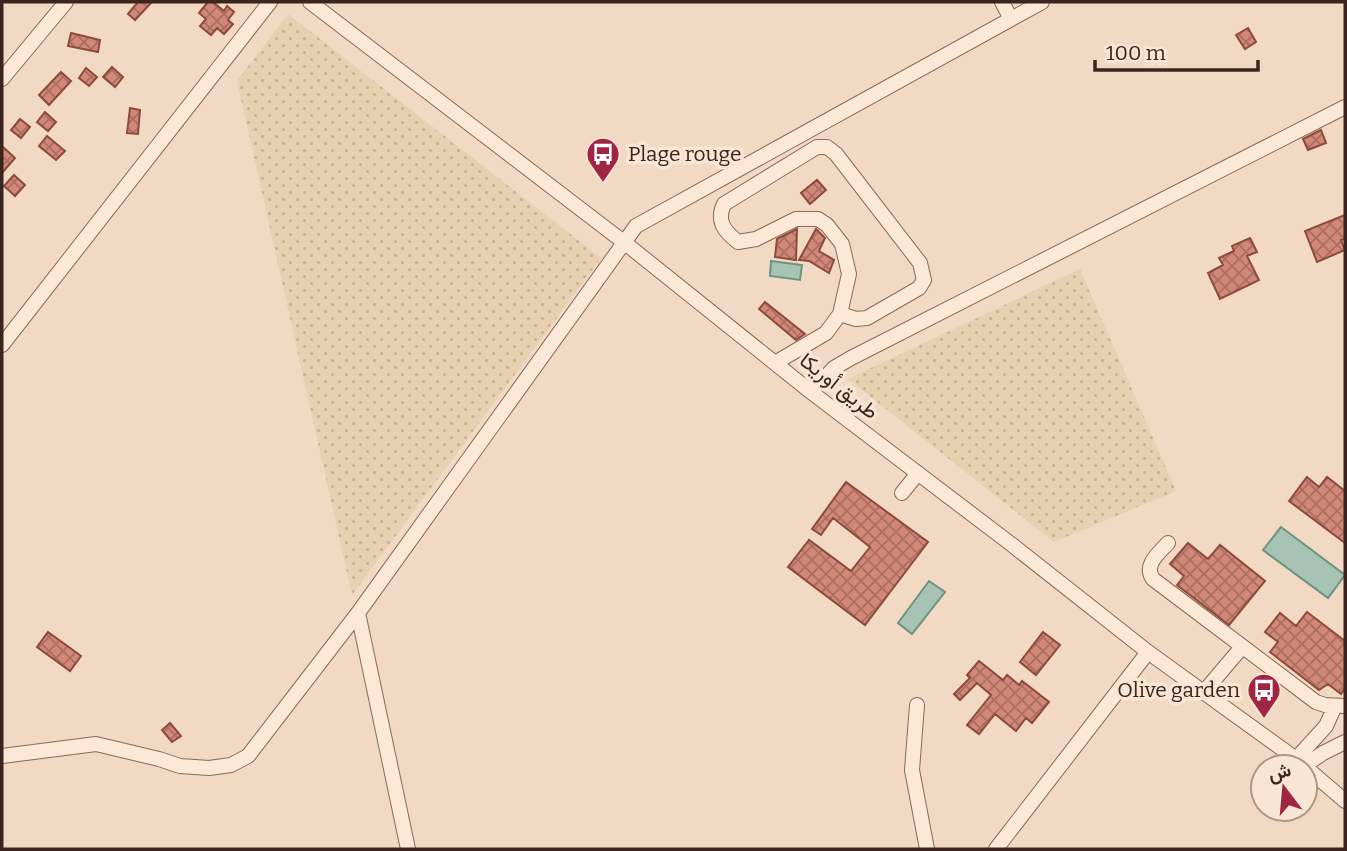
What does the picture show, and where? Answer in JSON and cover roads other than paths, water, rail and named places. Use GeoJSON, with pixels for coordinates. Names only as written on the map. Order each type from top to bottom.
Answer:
{"type":"FeatureCollection","features":[{"type":"Feature","properties":{"kind":"street"},"geometry":{"type":"LineString","coordinates":[[2,79],[66,2]]}},
{"type":"Feature","properties":{"kind":"street"},"geometry":{"type":"LineString","coordinates":[[2,345],[270,2]]}},
{"type":"Feature","properties":{"kind":"street","name":"طريق أوريكا"},"geometry":{"type":"LineString","coordinates":[[310,2],[625,243],[811,392],[1148,652],[1286,753]]}},
{"type":"Feature","properties":{"kind":"street"},"geometry":{"type":"LineString","coordinates":[[1002,2],[1011,19]]}},
{"type":"Feature","properties":{"kind":"street"},"geometry":{"type":"LineString","coordinates":[[2,756],[96,744],[180,766],[209,768],[231,765],[248,756],[358,612],[636,226],[1042,2]]}},
{"type":"Feature","properties":{"kind":"street"},"geometry":{"type":"LineString","coordinates":[[811,392],[834,368],[851,358],[1345,107]]}},
{"type":"Feature","properties":{"kind":"street"},"geometry":{"type":"LineString","coordinates":[[775,363],[826,333],[841,314],[849,274],[842,244],[827,225],[818,219],[796,219],[756,239],[738,242],[720,221],[720,213],[724,204],[817,147],[827,147],[836,154],[920,263],[924,281],[919,288],[867,318],[856,319],[841,314]]}},
{"type":"Feature","properties":{"kind":"street"},"geometry":{"type":"LineString","coordinates":[[902,493],[918,473]]}},
{"type":"Feature","properties":{"kind":"street"},"geometry":{"type":"LineString","coordinates":[[1168,542],[1150,563],[1151,577],[1316,702],[1340,706],[1307,753]]}},
{"type":"Feature","properties":{"kind":"street"},"geometry":{"type":"LineString","coordinates":[[358,612],[408,849]]}},
{"type":"Feature","properties":{"kind":"street"},"geometry":{"type":"LineString","coordinates":[[1203,693],[1242,647]]}},
{"type":"Feature","properties":{"kind":"street"},"geometry":{"type":"LineString","coordinates":[[996,849],[1148,652]]}},
{"type":"Feature","properties":{"kind":"street"},"geometry":{"type":"LineString","coordinates":[[917,705],[912,770],[927,849]]}},
{"type":"Feature","properties":{"kind":"street"},"geometry":{"type":"LineString","coordinates":[[1319,754],[1345,742]]}},
{"type":"Feature","properties":{"kind":"street","name":"طريق أوريكا"},"geometry":{"type":"LineString","coordinates":[[1319,779],[1345,801]]}},
{"type":"Feature","properties":{"kind":"place","name":"Plage rouge"},"geometry":{"type":"Point","coordinates":[603,184]}},
{"type":"Feature","properties":{"kind":"place","name":"Olive garden"},"geometry":{"type":"Point","coordinates":[1264,720]}}]}
